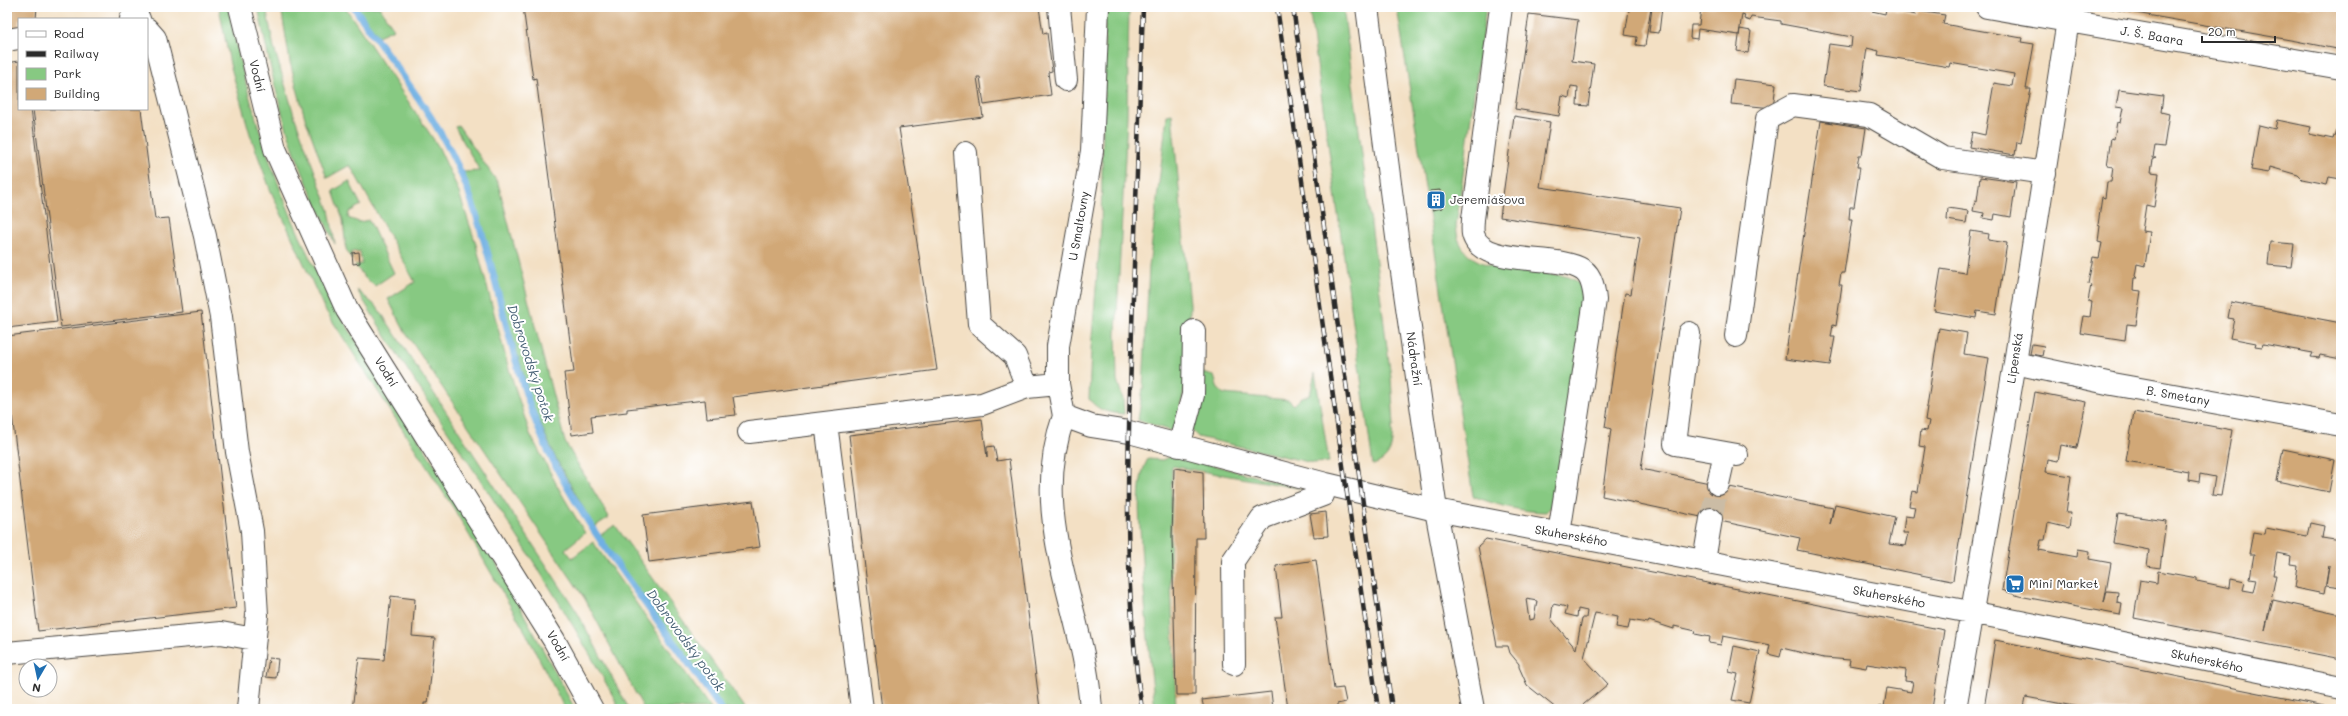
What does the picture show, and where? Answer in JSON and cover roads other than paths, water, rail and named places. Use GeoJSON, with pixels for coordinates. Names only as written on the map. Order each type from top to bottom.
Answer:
{"type":"FeatureCollection","features":[{"type":"Feature","properties":{"kind":"street","name":"Vodní"},"geometry":{"type":"LineString","coordinates":[[240,7],[275,150],[347,310],[554,640],[592,709]]}},
{"type":"Feature","properties":{"kind":"street"},"geometry":{"type":"LineString","coordinates":[[1059,7],[1066,80]]}},
{"type":"Feature","properties":{"kind":"street","name":"U Smaltovny"},"geometry":{"type":"LineString","coordinates":[[1064,416],[1058,384],[1058,346],[1092,151],[1098,7]]}},
{"type":"Feature","properties":{"kind":"street","name":"Nádražní"},"geometry":{"type":"LineString","coordinates":[[1367,7],[1397,237],[1436,510],[1472,709]]}},
{"type":"Feature","properties":{"kind":"street"},"geometry":{"type":"LineString","coordinates":[[1501,7],[1473,218],[1473,235],[1482,247],[1495,254],[1567,263],[1584,270],[1593,284],[1595,300],[1559,534]]}},
{"type":"Feature","properties":{"kind":"street","name":"J. Š. Baara"},"geometry":{"type":"LineString","coordinates":[[1987,7],[2069,14],[2341,68]]}},
{"type":"Feature","properties":{"kind":"street","name":"Lipenská"},"geometry":{"type":"LineString","coordinates":[[1955,709],[2015,363],[2069,14]]}},
{"type":"Feature","properties":{"kind":"street"},"geometry":{"type":"LineString","coordinates":[[148,29],[155,38],[205,236],[221,317],[237,452],[252,531],[256,615],[248,709]]}},
{"type":"Feature","properties":{"kind":"street"},"geometry":{"type":"LineString","coordinates":[[7,40],[18,38]]}},
{"type":"Feature","properties":{"kind":"street"},"geometry":{"type":"LineString","coordinates":[[1736,336],[1767,119],[1793,105],[1869,115],[1943,158],[2044,173]]}},
{"type":"Feature","properties":{"kind":"street"},"geometry":{"type":"LineString","coordinates":[[966,153],[978,324],[1015,356],[1027,387]]}},
{"type":"Feature","properties":{"kind":"street"},"geometry":{"type":"LineString","coordinates":[[1179,446],[1193,395],[1194,331]]}},
{"type":"Feature","properties":{"kind":"street"},"geometry":{"type":"LineString","coordinates":[[1689,333],[1675,444],[1731,454],[1718,484]]}},
{"type":"Feature","properties":{"kind":"street","name":"B. Smetany"},"geometry":{"type":"LineString","coordinates":[[2015,363],[2112,384],[2341,425]]}},
{"type":"Feature","properties":{"kind":"street"},"geometry":{"type":"LineString","coordinates":[[749,432],[982,404],[1027,387],[1058,384]]}},
{"type":"Feature","properties":{"kind":"street"},"geometry":{"type":"LineString","coordinates":[[1064,416],[1055,441],[1050,495],[1056,544],[1080,637],[1090,687],[1091,709]]}},
{"type":"Feature","properties":{"kind":"street","name":"Skuherského"},"geometry":{"type":"LineString","coordinates":[[1064,416],[1091,426],[1129,432],[1326,484],[1436,510],[1971,612],[2341,688]]}},
{"type":"Feature","properties":{"kind":"street"},"geometry":{"type":"LineString","coordinates":[[826,423],[862,709]]}},
{"type":"Feature","properties":{"kind":"street"},"geometry":{"type":"LineString","coordinates":[[1234,664],[1233,561],[1262,518],[1323,495],[1326,484]]}},
{"type":"Feature","properties":{"kind":"street"},"geometry":{"type":"LineString","coordinates":[[1704,561],[1711,519]]}},
{"type":"Feature","properties":{"kind":"street"},"geometry":{"type":"LineString","coordinates":[[7,653],[221,633],[254,639]]}},
{"type":"Feature","properties":{"kind":"waterway","name":"Dobrovodský potok"},"geometry":{"type":"LineString","coordinates":[[354,7],[429,114],[455,159],[477,217],[525,392],[537,426],[552,459],[570,492],[611,556],[721,709]]}},
{"type":"Feature","properties":{"kind":"tunnel"},"geometry":{"type":"LineString","coordinates":[[1711,519],[1718,484]]}},
{"type":"Feature","properties":{"kind":"railway"},"geometry":{"type":"LineString","coordinates":[[1142,709],[1132,622],[1128,535],[1128,491],[1143,7]]}},
{"type":"Feature","properties":{"kind":"railway"},"geometry":{"type":"LineString","coordinates":[[1277,7],[1378,709]]}},
{"type":"Feature","properties":{"kind":"railway"},"geometry":{"type":"LineString","coordinates":[[1293,7],[1392,709]]}},
{"type":"Feature","properties":{"kind":"place","name":"Jeremiášova"},"geometry":{"type":"Point","coordinates":[1436,200]}},
{"type":"Feature","properties":{"kind":"place","name":"Mini Market"},"geometry":{"type":"Point","coordinates":[2015,584]}}]}
